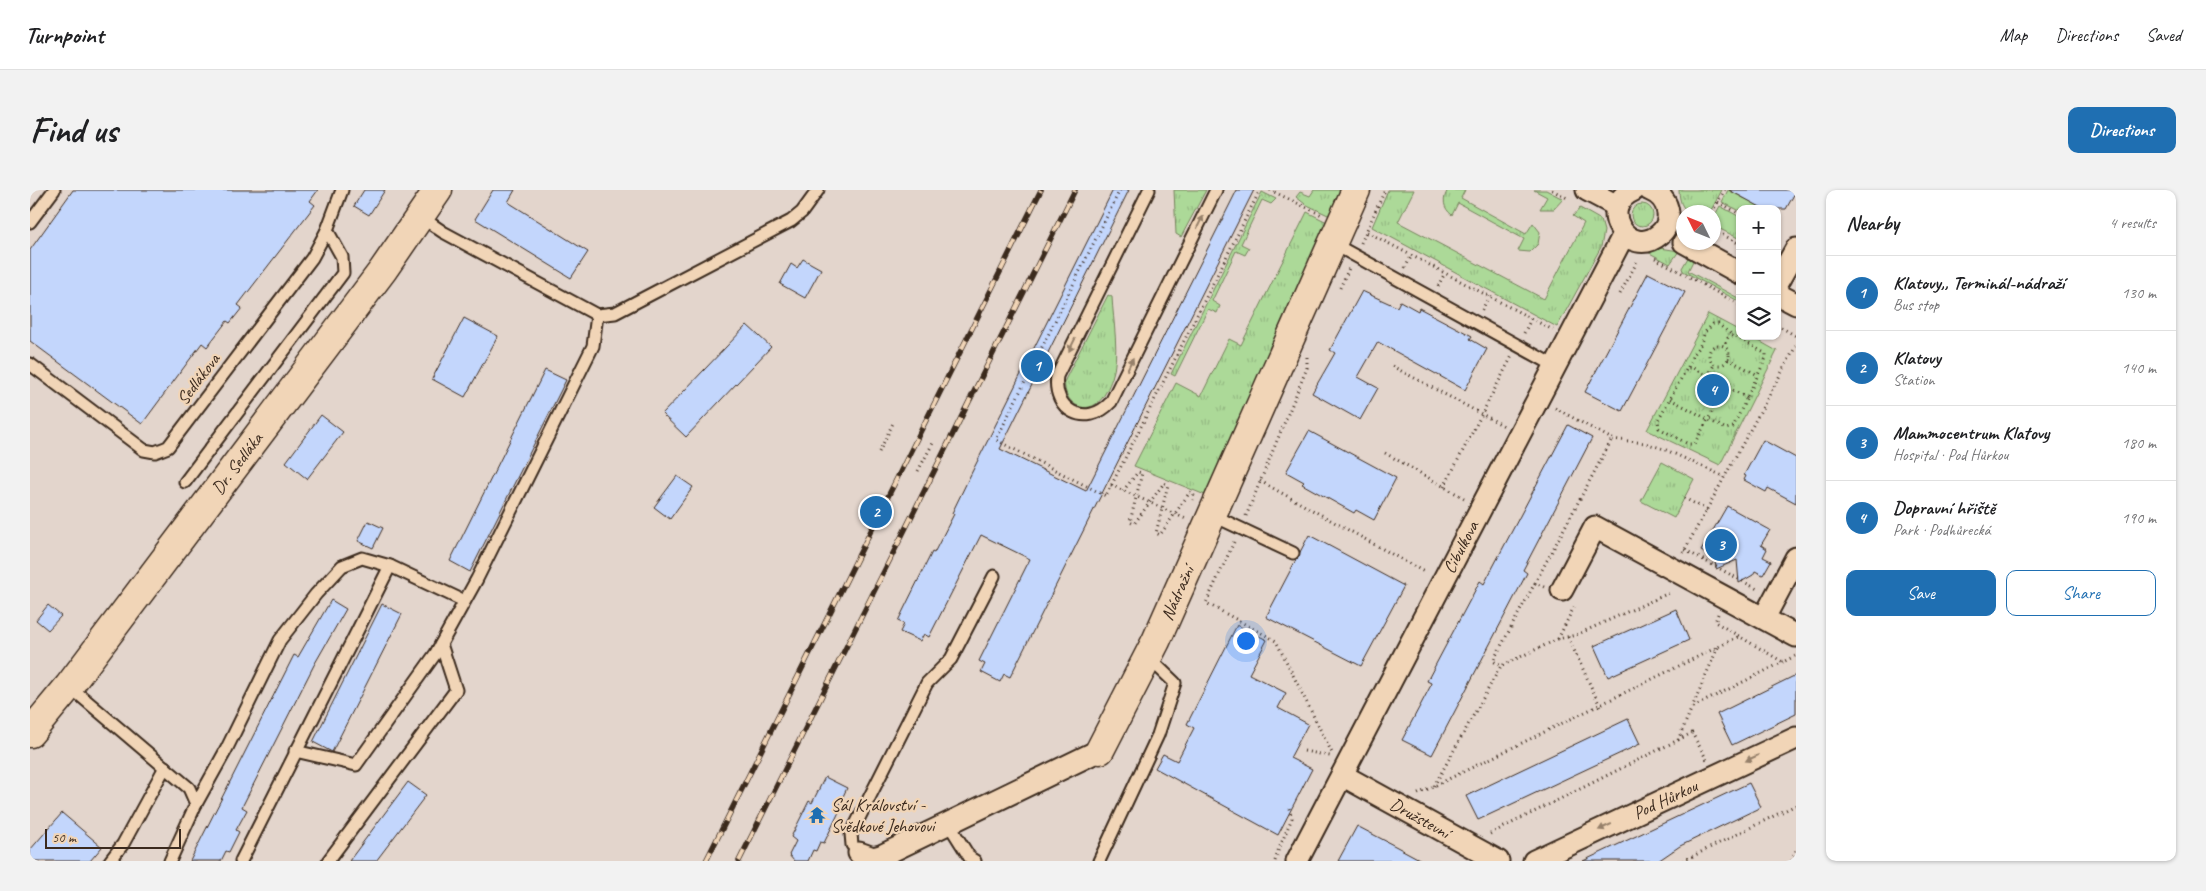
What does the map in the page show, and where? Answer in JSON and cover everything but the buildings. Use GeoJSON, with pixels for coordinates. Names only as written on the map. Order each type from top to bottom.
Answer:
{"type":"FeatureCollection","features":[{"type":"Feature","properties":{"kind":"street","name":"Dr. Sedláka"},"geometry":{"type":"LineString","coordinates":[[30,733],[69,686],[383,270],[438,190]]}},
{"type":"Feature","properties":{"kind":"street","name":"Nádražní"},"geometry":{"type":"LineString","coordinates":[[859,853],[873,858],[881,856],[1100,750],[1148,657],[1200,515],[1344,249],[1356,190]]}},
{"type":"Feature","properties":{"kind":"street"},"geometry":{"type":"LineString","coordinates":[[1634,190],[1624,196],[1617,206],[1616,218],[1624,234],[1634,240],[1653,239],[1666,225],[1668,210],[1661,197],[1650,190]]}},
{"type":"Feature","properties":{"kind":"street"},"geometry":{"type":"LineString","coordinates":[[1582,196],[1617,206]]}},
{"type":"Feature","properties":{"kind":"street"},"geometry":{"type":"LineString","coordinates":[[1662,231],[1676,238]]}},
{"type":"Feature","properties":{"kind":"street","name":"Cibulkova"},"geometry":{"type":"LineString","coordinates":[[1297,861],[1624,234]]}},
{"type":"Feature","properties":{"kind":"street"},"geometry":{"type":"LineString","coordinates":[[1781,276],[1796,249]]}},
{"type":"Feature","properties":{"kind":"street"},"geometry":{"type":"LineString","coordinates":[[1698,250],[1736,271]]}},
{"type":"Feature","properties":{"kind":"street"},"geometry":{"type":"LineString","coordinates":[[1779,295],[1796,304]]}},
{"type":"Feature","properties":{"kind":"street"},"geometry":{"type":"LineString","coordinates":[[1569,597],[1595,527],[1796,636]]}},
{"type":"Feature","properties":{"kind":"street"},"geometry":{"type":"LineString","coordinates":[[1764,618],[1796,558]]}},
{"type":"Feature","properties":{"kind":"street","name":"Pod Hůrkou"},"geometry":{"type":"LineString","coordinates":[[1534,861],[1796,738]]}},
{"type":"Feature","properties":{"kind":"street","name":"Družstevní"},"geometry":{"type":"LineString","coordinates":[[1342,775],[1498,861]]}},
{"type":"Feature","properties":{"kind":"lane"},"geometry":{"type":"LineString","coordinates":[[30,222],[54,190]]}},
{"type":"Feature","properties":{"kind":"lane","name":"Sedlákova"},"geometry":{"type":"LineString","coordinates":[[30,364],[144,450],[155,452],[168,448],[312,258],[327,230],[342,190]]}},
{"type":"Feature","properties":{"kind":"lane"},"geometry":{"type":"LineString","coordinates":[[421,217],[443,232],[597,315],[615,313],[791,221],[802,212],[818,190]]}},
{"type":"Feature","properties":{"kind":"lane"},"geometry":{"type":"LineString","coordinates":[[1149,190],[1056,376],[1055,386],[1057,394],[1065,407],[1083,415],[1099,412],[1111,402],[1216,190]]}},
{"type":"Feature","properties":{"kind":"lane"},"geometry":{"type":"LineString","coordinates":[[185,482],[343,273],[342,257],[327,230]]}},
{"type":"Feature","properties":{"kind":"lane"},"geometry":{"type":"LineString","coordinates":[[1344,249],[1555,366]]}},
{"type":"Feature","properties":{"kind":"lane"},"geometry":{"type":"LineString","coordinates":[[1778,295],[1796,311]]}},
{"type":"Feature","properties":{"kind":"lane"},"geometry":{"type":"LineString","coordinates":[[295,751],[356,765],[441,644],[593,346],[597,315]]}},
{"type":"Feature","properties":{"kind":"lane"},"geometry":{"type":"LineString","coordinates":[[1200,515],[1240,528],[1293,553]]}},
{"type":"Feature","properties":{"kind":"lane"},"geometry":{"type":"LineString","coordinates":[[170,861],[196,804],[226,750],[280,640],[316,594],[342,566],[362,558],[390,566],[464,601]]}},
{"type":"Feature","properties":{"kind":"lane"},"geometry":{"type":"LineString","coordinates":[[241,861],[390,566]]}},
{"type":"Feature","properties":{"kind":"lane"},"geometry":{"type":"LineString","coordinates":[[859,853],[852,845],[851,834],[927,683],[951,659],[994,576]]}},
{"type":"Feature","properties":{"kind":"lane"},"geometry":{"type":"LineString","coordinates":[[328,861],[456,690],[441,644]]}},
{"type":"Feature","properties":{"kind":"lane"},"geometry":{"type":"LineString","coordinates":[[1100,861],[1158,735],[1174,684],[1148,657]]}},
{"type":"Feature","properties":{"kind":"lane"},"geometry":{"type":"LineString","coordinates":[[69,686],[189,788],[196,804]]}},
{"type":"Feature","properties":{"kind":"lane"},"geometry":{"type":"LineString","coordinates":[[110,861],[123,844],[165,768]]}},
{"type":"Feature","properties":{"kind":"lane"},"geometry":{"type":"LineString","coordinates":[[948,823],[970,858],[975,861]]}},
{"type":"Feature","properties":{"kind":"path"},"geometry":{"type":"LineString","coordinates":[[1120,190],[996,440],[1106,496],[1260,190]]}},
{"type":"Feature","properties":{"kind":"path"},"geometry":{"type":"LineString","coordinates":[[1338,291],[1344,249],[1367,232],[1384,190]]}},
{"type":"Feature","properties":{"kind":"path"},"geometry":{"type":"LineString","coordinates":[[1552,190],[1582,196]]}},
{"type":"Feature","properties":{"kind":"path"},"geometry":{"type":"LineString","coordinates":[[1716,205],[1725,190]]}},
{"type":"Feature","properties":{"kind":"path"},"geometry":{"type":"LineString","coordinates":[[1718,202],[1736,212]]}},
{"type":"Feature","properties":{"kind":"path"},"geometry":{"type":"LineString","coordinates":[[1367,232],[1569,339]]}},
{"type":"Feature","properties":{"kind":"path"},"geometry":{"type":"LineString","coordinates":[[1721,234],[1736,242]]}},
{"type":"Feature","properties":{"kind":"path"},"geometry":{"type":"LineString","coordinates":[[1620,294],[1641,254]]}},
{"type":"Feature","properties":{"kind":"path"},"geometry":{"type":"LineString","coordinates":[[1649,255],[1736,303]]}},
{"type":"Feature","properties":{"kind":"path"},"geometry":{"type":"LineString","coordinates":[[1610,260],[1632,271]]}},
{"type":"Feature","properties":{"kind":"path"},"geometry":{"type":"LineString","coordinates":[[1444,487],[1531,319]]}},
{"type":"Feature","properties":{"kind":"path"},"geometry":{"type":"LineString","coordinates":[[1670,399],[1708,420],[1726,429],[1731,429],[1766,358],[1765,352],[1732,335],[1723,327],[1713,324],[1704,332],[1700,345],[1693,354],[1688,368],[1670,399],[1658,420],[1658,428],[1692,444],[1696,442],[1708,420],[1726,386]]}},
{"type":"Feature","properties":{"kind":"path"},"geometry":{"type":"LineString","coordinates":[[1781,327],[1796,336]]}},
{"type":"Feature","properties":{"kind":"path"},"geometry":{"type":"LineString","coordinates":[[1724,346],[1732,335]]}},
{"type":"Feature","properties":{"kind":"path"},"geometry":{"type":"LineString","coordinates":[[1714,346],[1724,346],[1729,352],[1728,359],[1722,364],[1715,363],[1711,360],[1710,350],[1714,346]]}},
{"type":"Feature","properties":{"kind":"path"},"geometry":{"type":"LineString","coordinates":[[1434,787],[1501,666],[1558,639],[1576,635],[1669,594],[1675,584],[1669,580],[1674,569],[1794,354],[1796,346]]}},
{"type":"Feature","properties":{"kind":"path"},"geometry":{"type":"LineString","coordinates":[[1304,751],[1333,757],[1276,641],[1206,603],[1235,542],[1307,368],[1307,352]]}},
{"type":"Feature","properties":{"kind":"path"},"geometry":{"type":"LineString","coordinates":[[1728,359],[1758,375]]}},
{"type":"Feature","properties":{"kind":"path"},"geometry":{"type":"LineString","coordinates":[[1708,376],[1715,363]]}},
{"type":"Feature","properties":{"kind":"path"},"geometry":{"type":"LineString","coordinates":[[1392,366],[1520,434]]}},
{"type":"Feature","properties":{"kind":"path"},"geometry":{"type":"LineString","coordinates":[[1688,368],[1693,368],[1747,398]]}},
{"type":"Feature","properties":{"kind":"path"},"geometry":{"type":"LineString","coordinates":[[1538,398],[1612,439],[1645,443],[1664,449],[1725,477]]}},
{"type":"Feature","properties":{"kind":"path"},"geometry":{"type":"LineString","coordinates":[[879,452],[894,421]]}},
{"type":"Feature","properties":{"kind":"path"},"geometry":{"type":"LineString","coordinates":[[1501,666],[1493,661],[1612,439]]}},
{"type":"Feature","properties":{"kind":"path"},"geometry":{"type":"LineString","coordinates":[[918,471],[934,441]]}},
{"type":"Feature","properties":{"kind":"path"},"geometry":{"type":"LineString","coordinates":[[1385,453],[1481,508]]}},
{"type":"Feature","properties":{"kind":"path"},"geometry":{"type":"LineString","coordinates":[[1123,491],[1138,472],[1142,473],[1130,522],[1134,524],[1164,483],[1168,485],[1156,533],[1160,535],[1190,492],[1194,494],[1200,515],[1235,542]]}},
{"type":"Feature","properties":{"kind":"path"},"geometry":{"type":"LineString","coordinates":[[1260,482],[1442,582]]}},
{"type":"Feature","properties":{"kind":"path"},"geometry":{"type":"LineString","coordinates":[[1111,485],[1188,520],[1200,515]]}},
{"type":"Feature","properties":{"kind":"path"},"geometry":{"type":"LineString","coordinates":[[1684,498],[1706,510]]}},
{"type":"Feature","properties":{"kind":"path"},"geometry":{"type":"LineString","coordinates":[[1685,550],[1762,592],[1759,594]]}},
{"type":"Feature","properties":{"kind":"path"},"geometry":{"type":"LineString","coordinates":[[1535,583],[1559,595],[1569,597],[1558,639]]}},
{"type":"Feature","properties":{"kind":"path"},"geometry":{"type":"LineString","coordinates":[[1715,606],[1718,612],[1716,622],[1783,662]]}},
{"type":"Feature","properties":{"kind":"path"},"geometry":{"type":"LineString","coordinates":[[1409,798],[1740,636]]}},
{"type":"Feature","properties":{"kind":"path"},"geometry":{"type":"LineString","coordinates":[[1568,637],[1600,706]]}},
{"type":"Feature","properties":{"kind":"path"},"geometry":{"type":"LineString","coordinates":[[1678,740],[1718,647]]}},
{"type":"Feature","properties":{"kind":"path"},"geometry":{"type":"LineString","coordinates":[[1692,707],[1796,656]]}},
{"type":"Feature","properties":{"kind":"path"},"geometry":{"type":"LineString","coordinates":[[1481,838],[1692,733],[1708,764]]}},
{"type":"Feature","properties":{"kind":"path"},"geometry":{"type":"LineString","coordinates":[[1278,852],[1292,818],[1288,805]]}},
{"type":"Feature","properties":{"kind":"path"},"geometry":{"type":"LineString","coordinates":[[1683,861],[1796,805]]}},
{"type":"Feature","properties":{"kind":"path"},"geometry":{"type":"LineString","coordinates":[[1792,861],[1796,850]]}},
{"type":"Feature","properties":{"kind":"green space"},"geometry":{"type":"Polygon","coordinates":[[[1174,190],[1206,190],[1181,237],[1176,234],[1174,190]]]}},
{"type":"Feature","properties":{"kind":"green space"},"geometry":{"type":"Polygon","coordinates":[[[1314,190],[1346,190],[1339,193],[1330,216],[1305,204],[1296,197],[1300,192],[1310,196],[1314,190]]]}},
{"type":"Feature","properties":{"kind":"green space"},"geometry":{"type":"Polygon","coordinates":[[[1388,190],[1414,190],[1398,222],[1544,299],[1584,223],[1573,216],[1580,208],[1601,220],[1604,231],[1601,247],[1557,327],[1372,227],[1388,190]]]}},
{"type":"Feature","properties":{"kind":"green space"},"geometry":{"type":"Polygon","coordinates":[[[1448,190],[1465,190],[1461,198],[1526,234],[1533,223],[1540,232],[1538,244],[1530,252],[1518,251],[1524,239],[1458,203],[1452,215],[1444,203],[1448,190]]]}},
{"type":"Feature","properties":{"kind":"green space"},"geometry":{"type":"Polygon","coordinates":[[[1534,190],[1546,190],[1563,199],[1554,209],[1540,209],[1547,197],[1534,190]]]}},
{"type":"Feature","properties":{"kind":"green space"},"geometry":{"type":"Polygon","coordinates":[[[1679,190],[1722,190],[1714,205],[1682,205],[1679,190]]]}},
{"type":"Feature","properties":{"kind":"green space"},"geometry":{"type":"Polygon","coordinates":[[[1728,190],[1757,205],[1736,205],[1736,209],[1722,202],[1728,190]]]}},
{"type":"Feature","properties":{"kind":"green space"},"geometry":{"type":"Polygon","coordinates":[[[1262,192],[1276,199],[1271,204],[1262,200],[1241,244],[1249,248],[1245,255],[1236,251],[1212,301],[1220,306],[1217,313],[1208,309],[1175,376],[1171,374],[1262,192]]]}},
{"type":"Feature","properties":{"kind":"green space"},"geometry":{"type":"Polygon","coordinates":[[[1642,204],[1650,207],[1653,215],[1650,223],[1642,226],[1634,223],[1631,215],[1634,207],[1642,204]]]}},
{"type":"Feature","properties":{"kind":"green space"},"geometry":{"type":"Polygon","coordinates":[[[1721,207],[1736,215],[1736,237],[1721,230],[1721,207]]]}},
{"type":"Feature","properties":{"kind":"green space"},"geometry":{"type":"Polygon","coordinates":[[[1307,212],[1331,224],[1320,236],[1205,495],[1134,466],[1176,383],[1201,396],[1229,339],[1241,345],[1307,212]]]}},
{"type":"Feature","properties":{"kind":"green space"},"geometry":{"type":"Polygon","coordinates":[[[1660,248],[1679,251],[1670,264],[1644,250],[1660,248]]]}},
{"type":"Feature","properties":{"kind":"green space"},"geometry":{"type":"Polygon","coordinates":[[[1689,256],[1694,259],[1688,271],[1736,297],[1736,300],[1683,271],[1682,268],[1689,256]]]}},
{"type":"Feature","properties":{"kind":"green space"},"geometry":{"type":"Polygon","coordinates":[[[1108,295],[1112,297],[1116,349],[1112,378],[1106,392],[1096,404],[1090,407],[1078,406],[1073,403],[1066,393],[1065,380],[1108,295]]]}},
{"type":"Feature","properties":{"kind":"green space"},"geometry":{"type":"Polygon","coordinates":[[[1708,314],[1736,329],[1736,340],[1757,340],[1777,351],[1720,465],[1647,430],[1708,314]]]}},
{"type":"Feature","properties":{"kind":"green space"},"geometry":{"type":"Polygon","coordinates":[[[1662,462],[1694,479],[1674,518],[1641,501],[1662,462]]]}},
{"type":"Feature","properties":{"kind":"railway"},"geometry":{"type":"LineString","coordinates":[[706,861],[1041,190]]}},
{"type":"Feature","properties":{"kind":"railway"},"geometry":{"type":"LineString","coordinates":[[739,861],[1075,190]]}},
{"type":"Feature","properties":{"kind":"place","name":"Klatovy,, Terminál-nádraží"},"geometry":{"type":"Point","coordinates":[1037,366]}},
{"type":"Feature","properties":{"kind":"place","name":"Dopravní hřiště"},"geometry":{"type":"Point","coordinates":[1713,390]}},
{"type":"Feature","properties":{"kind":"place","name":"Klatovy"},"geometry":{"type":"Point","coordinates":[876,512]}},
{"type":"Feature","properties":{"kind":"place","name":"Mammocentrum Klatovy"},"geometry":{"type":"Point","coordinates":[1721,545]}},
{"type":"Feature","properties":{"kind":"place","name":"Sál Království - Svědkové Jehovovi"},"geometry":{"type":"Point","coordinates":[817,815]}}]}
